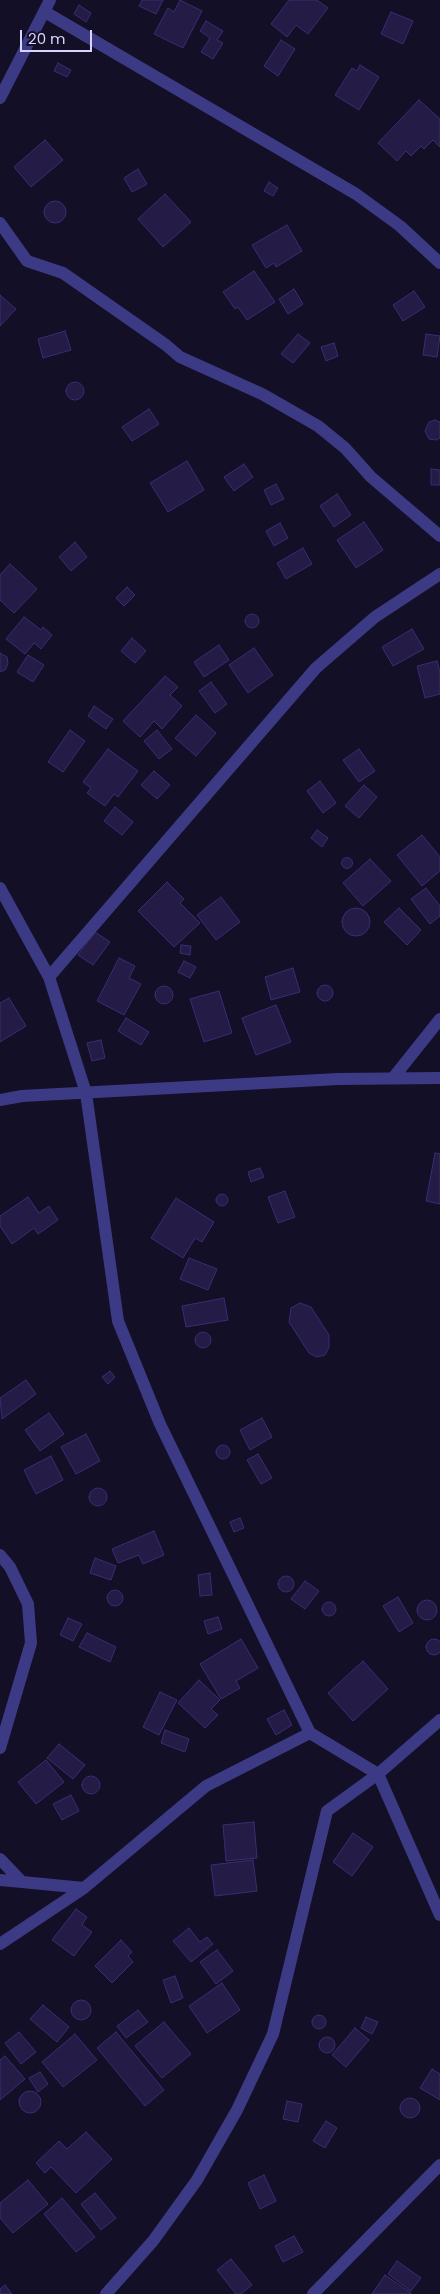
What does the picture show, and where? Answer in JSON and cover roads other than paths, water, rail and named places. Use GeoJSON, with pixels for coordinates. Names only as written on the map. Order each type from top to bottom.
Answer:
{"type":"FeatureCollection","features":[{"type":"Feature","properties":{"kind":"street"},"geometry":{"type":"LineString","coordinates":[[0,98],[47,6],[356,194],[400,226],[440,263]]}},
{"type":"Feature","properties":{"kind":"street"},"geometry":{"type":"LineString","coordinates":[[0,223],[27,260],[63,272],[180,357],[262,394],[318,426],[352,454],[371,477],[440,536]]}},
{"type":"Feature","properties":{"kind":"street"},"geometry":{"type":"LineString","coordinates":[[49,977],[316,668],[375,617],[440,574]]}},
{"type":"Feature","properties":{"kind":"street"},"geometry":{"type":"LineString","coordinates":[[0,888],[49,977],[86,1094],[118,1321],[160,1424],[310,1733],[378,1774],[440,1915]]}},
{"type":"Feature","properties":{"kind":"street"},"geometry":{"type":"LineString","coordinates":[[393,1078],[440,1019]]}},
{"type":"Feature","properties":{"kind":"street"},"geometry":{"type":"LineString","coordinates":[[0,1100],[22,1096],[86,1094],[338,1078],[440,1078]]}},
{"type":"Feature","properties":{"kind":"street"},"geometry":{"type":"LineString","coordinates":[[0,1555],[10,1567],[28,1604],[31,1643],[0,1748]]}},
{"type":"Feature","properties":{"kind":"street"},"geometry":{"type":"LineString","coordinates":[[106,2294],[153,2241],[197,2180],[237,2110],[273,2034],[327,1811],[378,1774],[440,1720]]}},
{"type":"Feature","properties":{"kind":"street"},"geometry":{"type":"LineString","coordinates":[[0,1944],[84,1888],[206,1786],[310,1733]]}},
{"type":"Feature","properties":{"kind":"street"},"geometry":{"type":"LineString","coordinates":[[0,1859],[22,1882]]}},
{"type":"Feature","properties":{"kind":"street"},"geometry":{"type":"LineString","coordinates":[[0,1880],[84,1888]]}},
{"type":"Feature","properties":{"kind":"street"},"geometry":{"type":"LineString","coordinates":[[313,2294],[440,2165]]}}]}
